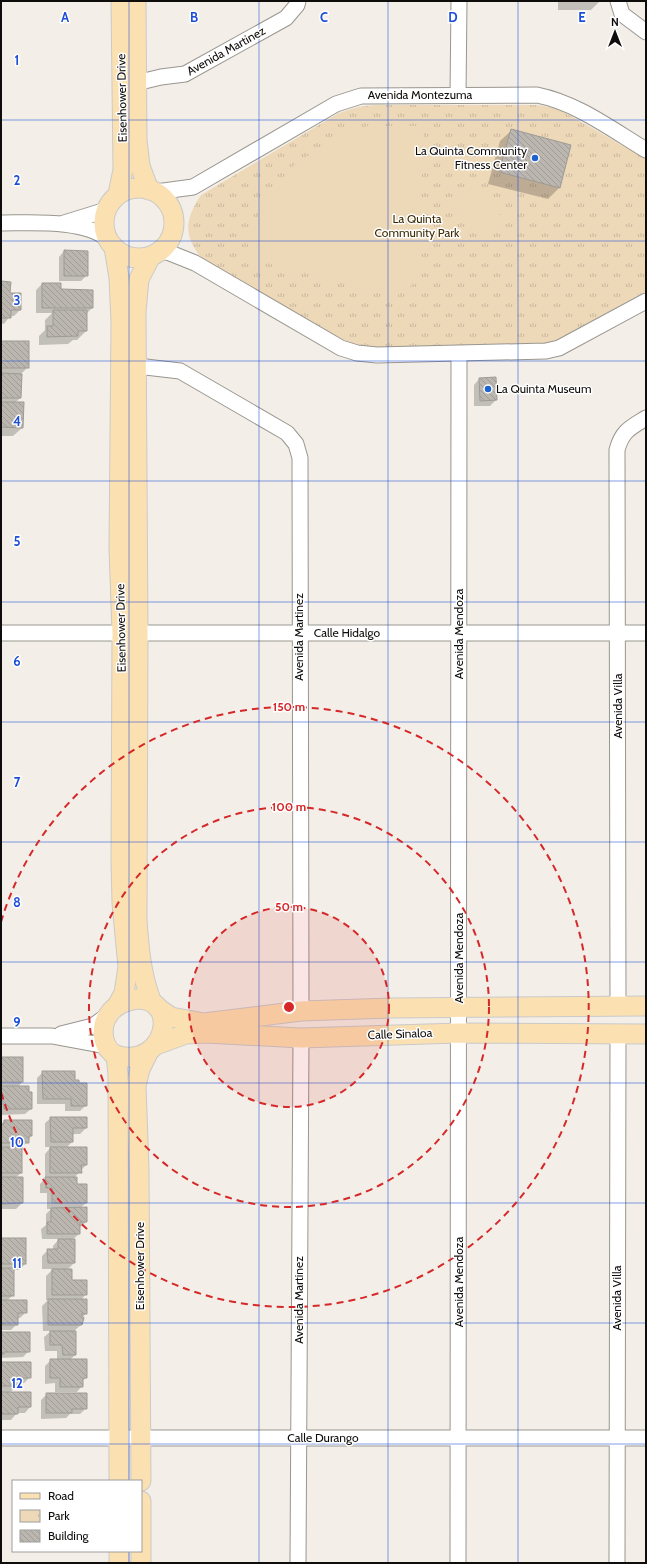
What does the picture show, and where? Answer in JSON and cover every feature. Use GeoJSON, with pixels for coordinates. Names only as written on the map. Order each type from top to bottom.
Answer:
{"type":"FeatureCollection","features":[{"type":"Feature","properties":{"kind":"main road","name":"Eisenhower Drive"},"geometry":{"type":"LineString","coordinates":[[113,1010],[124,993],[128,967],[122,903],[137,366],[136,291],[142,270],[155,253],[167,244],[172,236],[173,216],[164,198],[153,191],[140,166],[128,83],[121,1]]}},
{"type":"Feature","properties":{"kind":"main road","name":"Eisenhower Drive"},"geometry":{"type":"LineString","coordinates":[[136,1],[128,83],[123,170],[118,194],[106,210],[104,230],[111,243],[119,278],[121,322],[119,549],[130,634],[137,920],[143,980],[155,1004]]}},
{"type":"Feature","properties":{"kind":"main road"},"geometry":{"type":"LineString","coordinates":[[118,194],[137,188],[153,191]]}},
{"type":"Feature","properties":{"kind":"main road"},"geometry":{"type":"LineString","coordinates":[[111,243],[122,254],[131,257],[141,258],[155,253]]}},
{"type":"Feature","properties":{"kind":"main road"},"geometry":{"type":"LineString","coordinates":[[155,1004],[163,1019],[163,1029],[152,1049],[133,1057],[111,1050],[103,1030],[113,1010],[130,1000],[155,1004],[171,1017],[204,1023],[301,1011],[459,1006],[646,1006]]}},
{"type":"Feature","properties":{"kind":"main road","name":"Calle Sinaloa"},"geometry":{"type":"LineString","coordinates":[[152,1049],[186,1034],[301,1038],[459,1033],[646,1034]]}},
{"type":"Feature","properties":{"kind":"main road","name":"Eisenhower Drive"},"geometry":{"type":"LineString","coordinates":[[141,1480],[139,1169],[136,1086],[140,1068],[152,1049]]}},
{"type":"Feature","properties":{"kind":"main road","name":"Eisenhower Drive"},"geometry":{"type":"LineString","coordinates":[[111,1050],[118,1075],[119,1480]]}},
{"type":"Feature","properties":{"kind":"main road"},"geometry":{"type":"LineString","coordinates":[[119,1552],[119,1563]]}},
{"type":"Feature","properties":{"kind":"main road"},"geometry":{"type":"LineString","coordinates":[[141,1552],[141,1563]]}},
{"type":"Feature","properties":{"kind":"street","name":"Avenida Martinez"},"geometry":{"type":"LineString","coordinates":[[128,83],[185,74],[286,18],[297,5],[298,1]]}},
{"type":"Feature","properties":{"kind":"street"},"geometry":{"type":"LineString","coordinates":[[458,95],[459,1]]}},
{"type":"Feature","properties":{"kind":"street"},"geometry":{"type":"LineString","coordinates":[[618,1],[622,14],[646,32]]}},
{"type":"Feature","properties":{"kind":"street","name":"Avenida Montezuma"},"geometry":{"type":"LineString","coordinates":[[153,191],[193,187],[336,104],[361,96],[537,95],[570,105],[646,150]]}},
{"type":"Feature","properties":{"kind":"street"},"geometry":{"type":"LineString","coordinates":[[63,223],[106,210]]}},
{"type":"Feature","properties":{"kind":"street"},"geometry":{"type":"LineString","coordinates":[[1,223],[63,223],[95,231],[111,243]]}},
{"type":"Feature","properties":{"kind":"street"},"geometry":{"type":"LineString","coordinates":[[155,253],[182,257],[209,270],[341,348],[357,353],[377,355],[546,351],[559,348],[646,301]]}},
{"type":"Feature","properties":{"kind":"street","name":"Avenida Mendoza"},"geometry":{"type":"LineString","coordinates":[[458,1563],[459,354]]}},
{"type":"Feature","properties":{"kind":"street","name":"Avenida Martinez"},"geometry":{"type":"LineString","coordinates":[[137,366],[180,371],[287,433],[296,444],[300,458],[299,633],[301,1011]]}},
{"type":"Feature","properties":{"kind":"street","name":"Avenida Villa"},"geometry":{"type":"LineString","coordinates":[[618,1006],[617,450],[621,437],[630,428],[646,418]]}},
{"type":"Feature","properties":{"kind":"street","name":"Calle Hidalgo"},"geometry":{"type":"LineString","coordinates":[[1,633],[646,633]]}},
{"type":"Feature","properties":{"kind":"street"},"geometry":{"type":"LineString","coordinates":[[52,1036],[93,1026],[113,1010]]}},
{"type":"Feature","properties":{"kind":"street","name":"Avenida Villa"},"geometry":{"type":"LineString","coordinates":[[617,1563],[618,1034]]}},
{"type":"Feature","properties":{"kind":"street"},"geometry":{"type":"LineString","coordinates":[[1,1036],[52,1036],[111,1050]]}},
{"type":"Feature","properties":{"kind":"street","name":"Avenida Martinez"},"geometry":{"type":"LineString","coordinates":[[298,1563],[301,1038]]}},
{"type":"Feature","properties":{"kind":"street","name":"Calle Durango"},"geometry":{"type":"LineString","coordinates":[[1,1438],[646,1438]]}},
{"type":"Feature","properties":{"kind":"green space","name":"La Quinta Community Park"},"geometry":{"type":"Polygon","coordinates":[[[375,105],[537,105],[555,108],[646,159],[646,291],[550,344],[525,346],[369,347],[354,344],[340,338],[204,261],[192,244],[188,228],[191,212],[201,195],[339,113],[358,107],[375,105]]]}},
{"type":"Feature","properties":{"kind":"green space"},"geometry":{"type":"Polygon","coordinates":[[[367,126],[424,126],[417,281],[395,297],[245,257],[254,224],[268,195],[292,167],[324,144],[367,126]]]}},
{"type":"Feature","properties":{"kind":"green space"},"geometry":{"type":"Polygon","coordinates":[[[469,186],[506,221],[485,242],[448,207],[469,186]]]}},
{"type":"Feature","properties":{"kind":"building","name":"La Quinta Community Fitness Center"},"geometry":{"type":"Polygon","coordinates":[[[511,129],[571,145],[560,188],[499,172],[511,129]]]}},
{"type":"Feature","properties":{"kind":"building"},"geometry":{"type":"Polygon","coordinates":[[[64,250],[88,251],[88,276],[64,276],[64,250]]]}},
{"type":"Feature","properties":{"kind":"building"},"geometry":{"type":"Polygon","coordinates":[[[1,281],[11,282],[10,293],[21,293],[21,310],[11,310],[11,318],[1,318],[1,281]]]}},
{"type":"Feature","properties":{"kind":"building"},"geometry":{"type":"Polygon","coordinates":[[[42,283],[61,283],[61,289],[93,290],[93,308],[42,308],[42,283]]]}},
{"type":"Feature","properties":{"kind":"building"},"geometry":{"type":"Polygon","coordinates":[[[53,310],[87,310],[87,331],[78,331],[78,336],[47,337],[47,326],[53,326],[53,310]]]}},
{"type":"Feature","properties":{"kind":"building"},"geometry":{"type":"Polygon","coordinates":[[[1,341],[29,341],[29,368],[1,368],[1,341]]]}},
{"type":"Feature","properties":{"kind":"building"},"geometry":{"type":"Polygon","coordinates":[[[1,373],[22,374],[21,398],[1,398],[1,373]]]}},
{"type":"Feature","properties":{"kind":"building","name":"La Quinta Museum"},"geometry":{"type":"Polygon","coordinates":[[[496,377],[497,400],[480,401],[479,378],[496,377]]]}},
{"type":"Feature","properties":{"kind":"building"},"geometry":{"type":"Polygon","coordinates":[[[1,402],[24,402],[23,428],[1,427],[1,402]]]}},
{"type":"Feature","properties":{"kind":"building"},"geometry":{"type":"Polygon","coordinates":[[[1,1057],[23,1057],[23,1082],[1,1082],[1,1057]]]}},
{"type":"Feature","properties":{"kind":"building"},"geometry":{"type":"Polygon","coordinates":[[[42,1071],[75,1071],[75,1080],[79,1080],[79,1083],[87,1083],[87,1106],[71,1106],[71,1099],[43,1099],[42,1071]]]}},
{"type":"Feature","properties":{"kind":"building"},"geometry":{"type":"Polygon","coordinates":[[[1,1086],[29,1086],[29,1092],[32,1092],[32,1109],[4,1109],[4,1104],[1,1104],[1,1086]]]}},
{"type":"Feature","properties":{"kind":"building"},"geometry":{"type":"Polygon","coordinates":[[[50,1117],[87,1117],[87,1128],[73,1128],[73,1142],[51,1142],[50,1117]]]}},
{"type":"Feature","properties":{"kind":"building"},"geometry":{"type":"Polygon","coordinates":[[[4,1120],[32,1120],[32,1136],[29,1136],[29,1143],[1,1143],[1,1124],[4,1124],[4,1120]]]}},
{"type":"Feature","properties":{"kind":"building"},"geometry":{"type":"Polygon","coordinates":[[[1,1147],[22,1147],[22,1173],[1,1173],[1,1147]]]}},
{"type":"Feature","properties":{"kind":"building"},"geometry":{"type":"Polygon","coordinates":[[[50,1147],[87,1147],[87,1165],[81,1165],[82,1173],[50,1173],[50,1147]]]}},
{"type":"Feature","properties":{"kind":"building"},"geometry":{"type":"Polygon","coordinates":[[[1,1177],[23,1177],[23,1203],[1,1204],[1,1177]]]}},
{"type":"Feature","properties":{"kind":"building"},"geometry":{"type":"Polygon","coordinates":[[[45,1177],[77,1177],[77,1184],[87,1184],[87,1203],[52,1203],[52,1188],[46,1188],[45,1177]]]}},
{"type":"Feature","properties":{"kind":"building"},"geometry":{"type":"Polygon","coordinates":[[[87,1207],[87,1222],[80,1222],[80,1234],[47,1234],[47,1222],[51,1222],[51,1208],[87,1207]]]}},
{"type":"Feature","properties":{"kind":"building"},"geometry":{"type":"Polygon","coordinates":[[[1,1238],[26,1238],[26,1264],[1,1264],[1,1238]]]}},
{"type":"Feature","properties":{"kind":"building"},"geometry":{"type":"Polygon","coordinates":[[[58,1239],[75,1239],[75,1263],[48,1263],[47,1249],[58,1249],[58,1239]]]}},
{"type":"Feature","properties":{"kind":"building"},"geometry":{"type":"Polygon","coordinates":[[[1,1268],[14,1268],[14,1296],[1,1296],[1,1268]]]}},
{"type":"Feature","properties":{"kind":"building"},"geometry":{"type":"Polygon","coordinates":[[[52,1269],[72,1269],[72,1280],[87,1280],[87,1295],[52,1295],[52,1269]]]}},
{"type":"Feature","properties":{"kind":"building"},"geometry":{"type":"Polygon","coordinates":[[[48,1299],[87,1299],[87,1314],[81,1314],[84,1318],[82,1325],[48,1325],[48,1299]]]}},
{"type":"Feature","properties":{"kind":"building"},"geometry":{"type":"Polygon","coordinates":[[[1,1300],[27,1300],[27,1313],[18,1313],[18,1325],[1,1325],[1,1300]]]}},
{"type":"Feature","properties":{"kind":"building"},"geometry":{"type":"Polygon","coordinates":[[[50,1331],[76,1331],[76,1355],[63,1355],[62,1345],[50,1345],[50,1331]]]}},
{"type":"Feature","properties":{"kind":"building"},"geometry":{"type":"Polygon","coordinates":[[[1,1332],[30,1332],[30,1352],[4,1352],[4,1354],[1,1354],[1,1332]]]}},
{"type":"Feature","properties":{"kind":"building"},"geometry":{"type":"Polygon","coordinates":[[[50,1359],[87,1359],[87,1378],[83,1378],[83,1387],[60,1387],[60,1378],[50,1378],[50,1359]]]}},
{"type":"Feature","properties":{"kind":"building"},"geometry":{"type":"Polygon","coordinates":[[[1,1362],[31,1362],[31,1378],[19,1378],[19,1386],[1,1386],[1,1362]]]}},
{"type":"Feature","properties":{"kind":"building"},"geometry":{"type":"Polygon","coordinates":[[[1,1392],[31,1392],[31,1407],[18,1407],[18,1414],[1,1414],[1,1392]]]}},
{"type":"Feature","properties":{"kind":"building"},"geometry":{"type":"Polygon","coordinates":[[[46,1393],[87,1393],[87,1409],[72,1409],[72,1413],[46,1413],[46,1393]]]}},
{"type":"Feature","properties":{"kind":"place","name":"La Quinta Community Fitness Center"},"geometry":{"type":"Point","coordinates":[535,158]}},
{"type":"Feature","properties":{"kind":"place","name":"La Quinta Museum"},"geometry":{"type":"Point","coordinates":[488,389]}}]}
